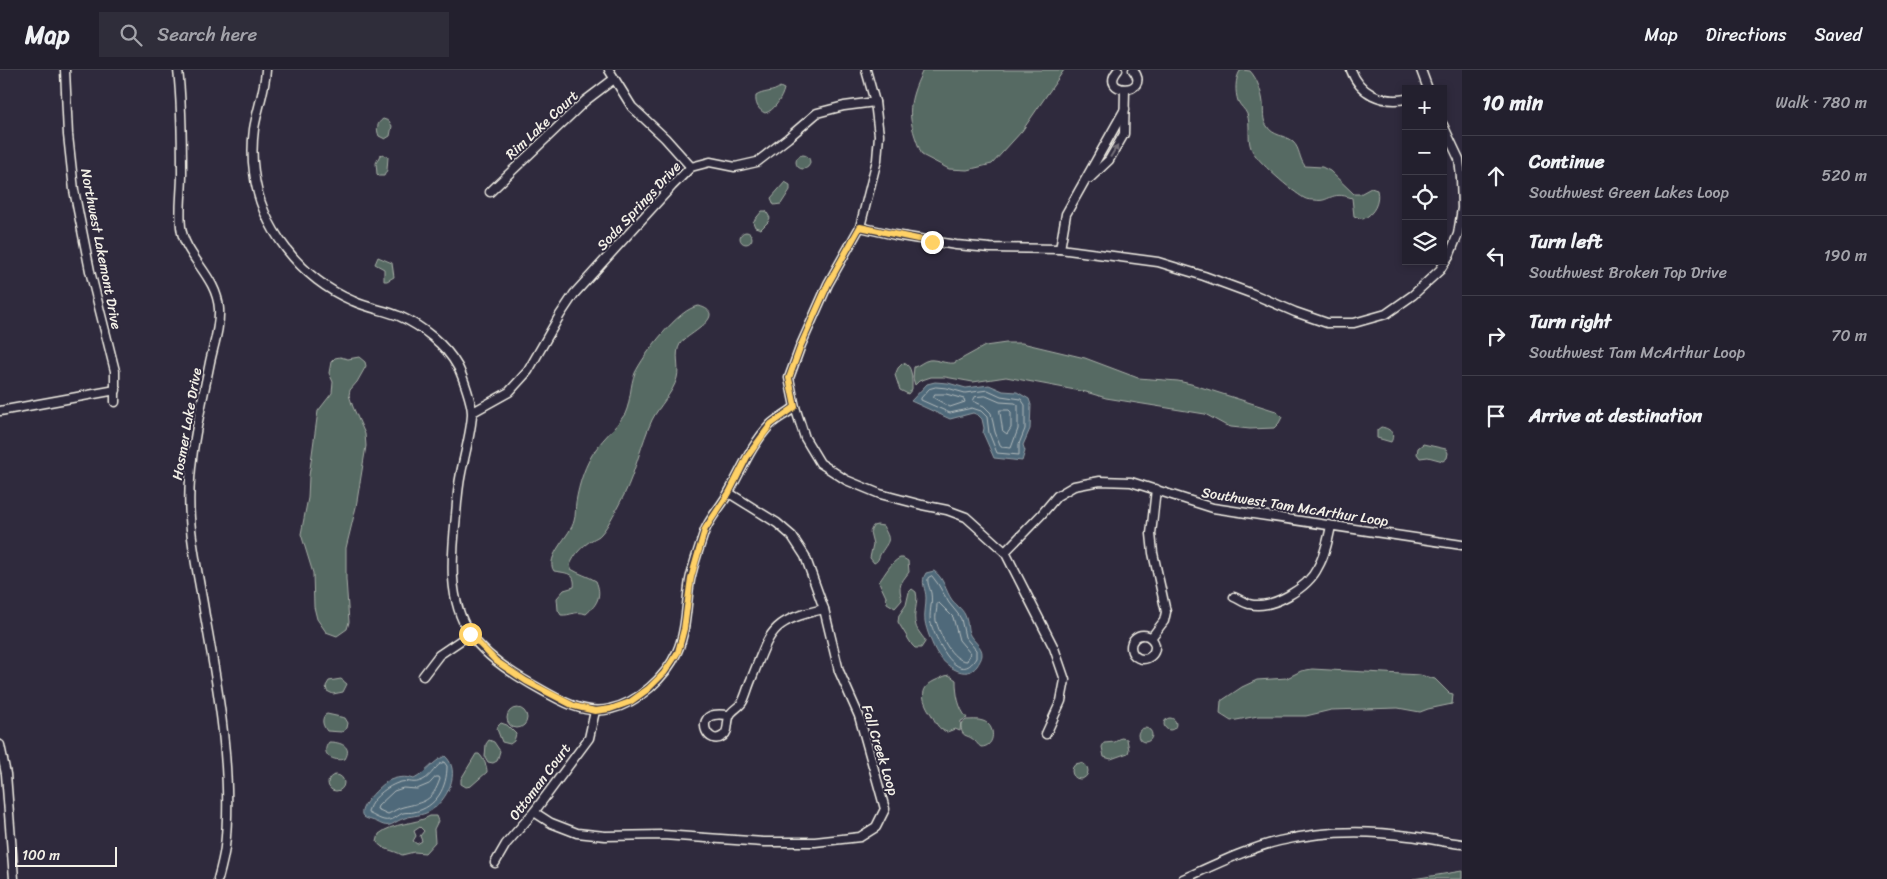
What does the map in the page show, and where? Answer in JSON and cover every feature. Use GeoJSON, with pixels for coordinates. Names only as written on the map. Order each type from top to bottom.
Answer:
{"type":"FeatureCollection","features":[{"type":"Feature","properties":{"kind":"street","name":"Northwest Lakemont Drive"},"geometry":{"type":"LineString","coordinates":[[65,70],[68,135],[74,190],[90,271],[115,371],[115,402]]}},
{"type":"Feature","properties":{"kind":"street","name":"Hosmer Lake Drive"},"geometry":{"type":"LineString","coordinates":[[178,70],[182,173],[181,227],[188,248],[199,262],[215,290],[219,307],[219,325],[198,425],[188,498],[191,532],[224,743],[227,815],[225,848],[218,879]]}},
{"type":"Feature","properties":{"kind":"street"},"geometry":{"type":"LineString","coordinates":[[266,70],[254,128],[252,150],[254,174],[259,197],[268,221],[295,260],[336,293],[353,301],[396,315],[428,333],[446,351],[458,367],[473,412],[459,480],[452,558],[453,584],[460,610],[470,634],[496,661],[526,681],[574,706],[595,711],[610,709],[630,702],[648,689],[664,673],[678,652],[684,629],[691,578],[705,529],[729,493],[747,457],[771,424],[795,407]]}},
{"type":"Feature","properties":{"kind":"street"},"geometry":{"type":"LineString","coordinates":[[609,70],[632,107],[692,167]]}},
{"type":"Feature","properties":{"kind":"street"},"geometry":{"type":"LineString","coordinates":[[866,70],[875,102],[879,135],[877,160],[860,227],[828,284],[789,378],[795,407],[805,438],[820,463],[846,480],[880,494],[947,510],[966,517],[1004,552],[1054,648],[1065,680],[1061,701],[1046,734]]}},
{"type":"Feature","properties":{"kind":"street"},"geometry":{"type":"LineString","coordinates":[[1118,70],[1114,77],[1114,82],[1120,89],[1125,90],[1130,89],[1136,82],[1137,78],[1133,70]]}},
{"type":"Feature","properties":{"kind":"street"},"geometry":{"type":"LineString","coordinates":[[1351,70],[1362,88],[1371,95],[1385,100],[1402,99]]}},
{"type":"Feature","properties":{"kind":"street"},"geometry":{"type":"LineString","coordinates":[[1420,70],[1426,85]]}},
{"type":"Feature","properties":{"kind":"street","name":"Rim Lake Court"},"geometry":{"type":"LineString","coordinates":[[490,192],[585,101],[614,78]]}},
{"type":"Feature","properties":{"kind":"street"},"geometry":{"type":"LineString","coordinates":[[1060,249],[1066,214],[1125,109],[1125,90]]}},
{"type":"Feature","properties":{"kind":"street","name":"Soda Springs Drive"},"geometry":{"type":"LineString","coordinates":[[473,412],[509,392],[528,371],[574,294],[672,186],[692,167],[700,163],[710,162],[735,167],[757,162],[817,113],[844,106],[875,102]]}},
{"type":"Feature","properties":{"kind":"street"},"geometry":{"type":"LineString","coordinates":[[860,227],[956,246],[1060,249],[1158,262],[1204,276],[1327,323],[1354,323],[1386,314],[1413,295],[1440,270],[1450,254],[1458,234],[1462,208],[1459,159],[1446,130]]}},
{"type":"Feature","properties":{"kind":"street"},"geometry":{"type":"LineString","coordinates":[[0,411],[116,390]]}},
{"type":"Feature","properties":{"kind":"street","name":"Southwest Tam McArthur Loop"},"geometry":{"type":"LineString","coordinates":[[1004,552],[1057,496],[1074,486],[1100,480],[1131,482],[1213,508],[1462,545]]}},
{"type":"Feature","properties":{"kind":"street"},"geometry":{"type":"LineString","coordinates":[[1151,638],[1164,621],[1166,612],[1153,554],[1151,534],[1156,489]]}},
{"type":"Feature","properties":{"kind":"street","name":"Fall Creek Loop"},"geometry":{"type":"LineString","coordinates":[[534,812],[551,823],[577,834],[605,836],[663,835],[764,842],[815,842],[860,837],[876,827],[885,809],[859,716],[839,671],[824,609],[805,556],[792,536],[777,523],[729,493]]}},
{"type":"Feature","properties":{"kind":"street"},"geometry":{"type":"LineString","coordinates":[[1234,597],[1249,604],[1258,605],[1283,598],[1295,592],[1318,569],[1326,551],[1332,526]]}},
{"type":"Feature","properties":{"kind":"street"},"geometry":{"type":"LineString","coordinates":[[729,715],[742,702],[769,637],[779,625],[798,615],[824,609]]}},
{"type":"Feature","properties":{"kind":"street"},"geometry":{"type":"LineString","coordinates":[[423,676],[439,655],[470,634]]}},
{"type":"Feature","properties":{"kind":"street","name":"Ottoman Court"},"geometry":{"type":"LineString","coordinates":[[495,863],[506,844],[534,812],[589,738],[595,711]]}},
{"type":"Feature","properties":{"kind":"street"},"geometry":{"type":"LineString","coordinates":[[0,745],[6,774],[14,879]]}},
{"type":"Feature","properties":{"kind":"street"},"geometry":{"type":"LineString","coordinates":[[1183,879],[1278,841],[1315,835],[1346,832],[1389,834],[1462,844]]}},
{"type":"Feature","properties":{"kind":"green space"},"geometry":{"type":"Polygon","coordinates":[[[923,70],[1064,70],[1022,131],[992,164],[967,170],[949,169],[922,155],[913,131],[910,112],[917,82],[923,70]]]}},
{"type":"Feature","properties":{"kind":"green space"},"geometry":{"type":"Polygon","coordinates":[[[1242,70],[1250,71],[1257,82],[1262,99],[1265,124],[1272,132],[1293,142],[1305,166],[1322,167],[1330,171],[1354,194],[1360,194],[1371,188],[1377,190],[1377,203],[1367,217],[1363,219],[1354,216],[1352,198],[1339,195],[1324,200],[1305,199],[1283,183],[1259,160],[1251,148],[1247,114],[1237,97],[1236,82],[1238,74],[1242,70]]]}},
{"type":"Feature","properties":{"kind":"green space"},"geometry":{"type":"Polygon","coordinates":[[[780,87],[784,89],[777,104],[768,112],[763,112],[758,106],[756,96],[780,87]]]}},
{"type":"Feature","properties":{"kind":"green space"},"geometry":{"type":"Polygon","coordinates":[[[383,119],[389,121],[392,126],[390,136],[385,139],[379,136],[378,131],[378,124],[383,119]]]}},
{"type":"Feature","properties":{"kind":"green space"},"geometry":{"type":"Polygon","coordinates":[[[383,154],[388,157],[387,170],[384,176],[379,176],[376,163],[380,155],[383,154]]]}},
{"type":"Feature","properties":{"kind":"green space"},"geometry":{"type":"Polygon","coordinates":[[[803,155],[808,157],[810,162],[808,167],[803,169],[798,167],[796,162],[798,157],[803,155]]]}},
{"type":"Feature","properties":{"kind":"green space"},"geometry":{"type":"Polygon","coordinates":[[[785,182],[790,185],[790,190],[781,204],[774,205],[771,198],[785,182]]]}},
{"type":"Feature","properties":{"kind":"green space"},"geometry":{"type":"Polygon","coordinates":[[[762,211],[766,211],[770,218],[761,229],[755,227],[753,222],[762,211]]]}},
{"type":"Feature","properties":{"kind":"green space"},"geometry":{"type":"Polygon","coordinates":[[[744,232],[748,232],[752,238],[748,244],[744,244],[740,240],[740,236],[744,232]]]}},
{"type":"Feature","properties":{"kind":"green space"},"geometry":{"type":"Polygon","coordinates":[[[378,257],[392,263],[394,277],[387,281],[384,281],[384,269],[375,264],[378,257]]]}},
{"type":"Feature","properties":{"kind":"green space"},"geometry":{"type":"Polygon","coordinates":[[[699,306],[708,310],[710,315],[708,320],[683,340],[678,348],[678,374],[675,384],[652,420],[624,495],[604,531],[576,554],[570,565],[571,569],[596,581],[599,591],[598,599],[586,614],[561,615],[558,610],[557,598],[564,590],[574,587],[574,582],[569,574],[554,571],[552,559],[572,527],[577,495],[586,468],[599,445],[625,414],[635,373],[646,356],[672,323],[691,308],[699,306]]]}},
{"type":"Feature","properties":{"kind":"green space"},"geometry":{"type":"Polygon","coordinates":[[[1022,343],[1085,358],[1138,378],[1178,381],[1191,384],[1276,411],[1282,417],[1274,428],[1250,429],[1231,427],[1205,414],[1106,398],[1086,392],[1006,377],[973,382],[945,377],[931,377],[919,381],[915,385],[913,378],[914,367],[925,361],[954,363],[985,346],[1022,343]]]}},
{"type":"Feature","properties":{"kind":"green space"},"geometry":{"type":"Polygon","coordinates":[[[359,357],[365,362],[366,366],[350,390],[349,395],[365,434],[366,446],[356,507],[346,548],[349,622],[347,629],[337,636],[326,632],[317,619],[314,607],[313,573],[301,534],[308,498],[309,476],[318,411],[332,393],[333,382],[329,373],[331,362],[335,358],[348,359],[359,357]]]}},
{"type":"Feature","properties":{"kind":"green space"},"geometry":{"type":"Polygon","coordinates":[[[903,363],[909,366],[911,373],[912,389],[908,394],[900,390],[895,375],[903,363]]]}},
{"type":"Feature","properties":{"kind":"green space"},"geometry":{"type":"Polygon","coordinates":[[[1381,427],[1387,428],[1391,432],[1393,436],[1391,442],[1377,438],[1377,430],[1381,427]]]}},
{"type":"Feature","properties":{"kind":"green space"},"geometry":{"type":"Polygon","coordinates":[[[1423,444],[1446,449],[1448,453],[1447,458],[1443,461],[1428,457],[1420,458],[1417,454],[1418,448],[1423,444]]]}},
{"type":"Feature","properties":{"kind":"green space"},"geometry":{"type":"Polygon","coordinates":[[[873,526],[883,526],[888,542],[878,560],[874,563],[870,558],[873,544],[870,532],[873,526]]]}},
{"type":"Feature","properties":{"kind":"green space"},"geometry":{"type":"Polygon","coordinates":[[[900,558],[908,561],[909,572],[901,585],[902,600],[895,608],[887,603],[879,582],[891,565],[900,558]]]}},
{"type":"Feature","properties":{"kind":"green space"},"geometry":{"type":"Polygon","coordinates":[[[912,589],[916,592],[917,596],[916,626],[925,640],[921,648],[915,648],[912,645],[898,622],[899,615],[906,605],[909,592],[912,589]]]}},
{"type":"Feature","properties":{"kind":"green space"},"geometry":{"type":"Polygon","coordinates":[[[1312,669],[1420,675],[1435,679],[1449,693],[1453,694],[1452,704],[1420,712],[1398,708],[1331,710],[1306,716],[1258,716],[1231,721],[1220,714],[1221,701],[1242,687],[1257,680],[1287,678],[1301,671],[1312,669]]]}},
{"type":"Feature","properties":{"kind":"green space"},"geometry":{"type":"Polygon","coordinates":[[[949,675],[956,680],[958,700],[961,710],[967,718],[961,721],[960,731],[955,729],[947,732],[941,729],[924,700],[924,692],[929,684],[949,675]]]}},
{"type":"Feature","properties":{"kind":"green space"},"geometry":{"type":"Polygon","coordinates":[[[341,679],[347,684],[343,692],[333,694],[327,691],[326,686],[329,681],[341,679]]]}},
{"type":"Feature","properties":{"kind":"green space"},"geometry":{"type":"Polygon","coordinates":[[[517,708],[524,711],[527,718],[524,725],[517,728],[510,725],[507,718],[510,711],[517,708]]]}},
{"type":"Feature","properties":{"kind":"green space"},"geometry":{"type":"Polygon","coordinates":[[[327,714],[345,718],[348,723],[347,728],[342,732],[327,731],[323,721],[327,714]]]}},
{"type":"Feature","properties":{"kind":"green space"},"geometry":{"type":"Polygon","coordinates":[[[1170,718],[1176,724],[1170,730],[1164,724],[1170,718]]]}},
{"type":"Feature","properties":{"kind":"green space"},"geometry":{"type":"Polygon","coordinates":[[[966,720],[979,720],[987,723],[992,731],[992,740],[989,744],[981,747],[963,734],[961,724],[966,720]]]}},
{"type":"Feature","properties":{"kind":"green space"},"geometry":{"type":"Polygon","coordinates":[[[501,723],[507,725],[516,734],[514,741],[510,744],[502,742],[497,729],[501,723]]]}},
{"type":"Feature","properties":{"kind":"green space"},"geometry":{"type":"Polygon","coordinates":[[[1145,728],[1150,730],[1152,735],[1150,740],[1145,742],[1140,740],[1138,735],[1140,730],[1145,728]]]}},
{"type":"Feature","properties":{"kind":"green space"},"geometry":{"type":"Polygon","coordinates":[[[1121,738],[1127,739],[1128,753],[1111,759],[1104,757],[1102,747],[1104,743],[1115,742],[1121,738]]]}},
{"type":"Feature","properties":{"kind":"green space"},"geometry":{"type":"Polygon","coordinates":[[[489,740],[494,742],[500,751],[497,761],[493,763],[488,762],[485,757],[486,744],[489,740]]]}},
{"type":"Feature","properties":{"kind":"green space"},"geometry":{"type":"Polygon","coordinates":[[[329,742],[341,744],[346,748],[347,755],[345,759],[332,758],[327,754],[326,747],[329,742]]]}},
{"type":"Feature","properties":{"kind":"green space"},"geometry":{"type":"Polygon","coordinates":[[[476,754],[479,754],[484,760],[487,772],[471,786],[466,787],[461,784],[461,779],[476,754]]]}},
{"type":"Feature","properties":{"kind":"green space"},"geometry":{"type":"Polygon","coordinates":[[[1080,763],[1088,771],[1080,779],[1072,771],[1080,763]]]}},
{"type":"Feature","properties":{"kind":"green space"},"geometry":{"type":"Polygon","coordinates":[[[336,775],[342,777],[344,783],[342,789],[336,791],[330,789],[328,783],[330,777],[336,775]]]}},
{"type":"Feature","properties":{"kind":"green space"},"geometry":{"type":"Polygon","coordinates":[[[436,816],[438,821],[434,829],[435,842],[425,853],[414,852],[402,855],[382,847],[377,842],[379,834],[391,827],[436,816]],[[420,827],[414,831],[416,836],[413,841],[417,844],[422,841],[420,836],[424,831],[420,827]]]}},
{"type":"Feature","properties":{"kind":"green space"},"geometry":{"type":"Polygon","coordinates":[[[1462,871],[1462,879],[1413,879],[1462,871]]]}},
{"type":"Feature","properties":{"kind":"water"},"geometry":{"type":"Polygon","coordinates":[[[935,382],[966,388],[989,385],[1003,391],[1017,392],[1029,399],[1031,405],[1030,429],[1023,445],[1025,451],[1022,461],[994,458],[983,433],[982,419],[978,415],[973,413],[950,419],[911,401],[927,384],[935,382]]]}},
{"type":"Feature","properties":{"kind":"water"},"geometry":{"type":"Polygon","coordinates":[[[934,571],[942,581],[952,600],[964,613],[969,633],[982,652],[977,666],[967,672],[956,670],[945,663],[937,653],[927,629],[923,579],[926,573],[934,571]]]}},
{"type":"Feature","properties":{"kind":"water"},"geometry":{"type":"Polygon","coordinates":[[[445,756],[450,762],[452,770],[450,785],[442,800],[430,811],[405,818],[391,825],[385,825],[363,816],[363,808],[366,803],[385,783],[398,778],[408,777],[414,779],[445,756]]]}},
{"type":"Feature","properties":{"kind":"route"},"geometry":{"type":"LineString","coordinates":[[470,634],[496,661],[526,681],[574,706],[595,711],[610,709],[630,702],[648,689],[664,673],[678,652],[684,629],[691,578],[705,529],[729,493],[747,457],[771,424],[795,407],[789,378],[801,345],[828,284],[860,227],[932,242]]}}]}
